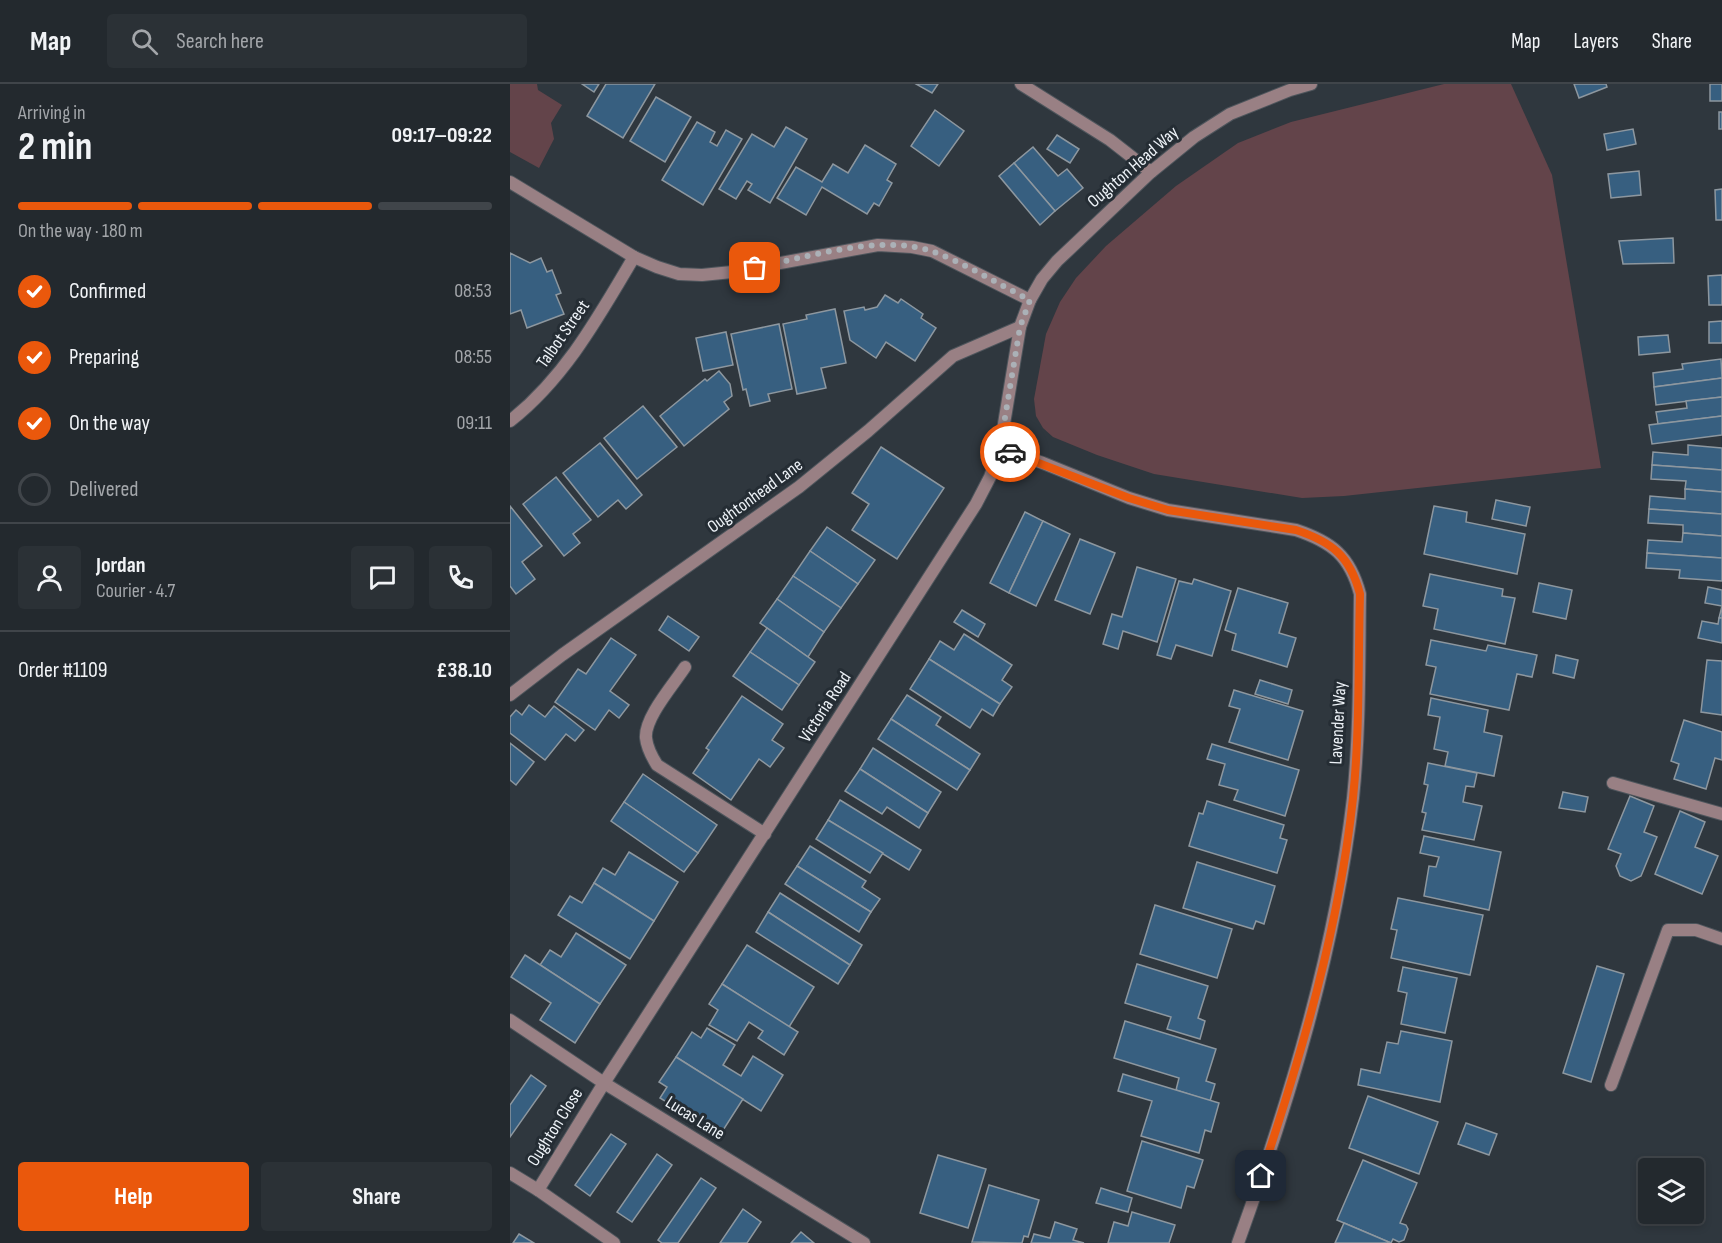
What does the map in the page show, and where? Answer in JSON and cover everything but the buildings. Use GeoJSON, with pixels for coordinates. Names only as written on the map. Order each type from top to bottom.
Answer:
{"type":"FeatureCollection","features":[{"type":"Feature","properties":{"kind":"street"},"geometry":{"type":"LineString","coordinates":[[1021,84],[1110,140],[1151,172]]}},
{"type":"Feature","properties":{"kind":"street","name":"Oughton Head Way"},"geometry":{"type":"LineString","coordinates":[[1020,327],[1030,300],[1042,279],[1057,261],[1151,172],[1194,137],[1230,114],[1311,84]]}},
{"type":"Feature","properties":{"kind":"street"},"geometry":{"type":"LineString","coordinates":[[510,182],[634,257],[679,274],[702,275],[732,272],[878,245],[912,247],[932,251],[1030,300]]}},
{"type":"Feature","properties":{"kind":"street","name":"Talbot Street"},"geometry":{"type":"LineString","coordinates":[[510,421],[551,382],[571,357],[593,326],[634,257]]}},
{"type":"Feature","properties":{"kind":"street","name":"Victoria Road"},"geometry":{"type":"LineString","coordinates":[[604,1083],[976,504],[990,477],[1000,448],[1020,327]]}},
{"type":"Feature","properties":{"kind":"street","name":"Oughtonhead Lane"},"geometry":{"type":"LineString","coordinates":[[510,695],[562,655],[799,487],[868,431],[953,356],[1020,327]]}},
{"type":"Feature","properties":{"kind":"street","name":"Lavender Way"},"geometry":{"type":"LineString","coordinates":[[1000,448],[1129,498],[1168,510],[1296,530],[1314,536],[1341,554],[1350,565],[1356,579],[1360,594],[1358,718],[1353,798],[1340,885],[1315,1003],[1239,1243]]}},
{"type":"Feature","properties":{"kind":"street"},"geometry":{"type":"LineString","coordinates":[[685,667],[649,721],[646,737],[650,753],[657,765],[765,834]]}},
{"type":"Feature","properties":{"kind":"street"},"geometry":{"type":"LineString","coordinates":[[1613,783],[1722,814]]}},
{"type":"Feature","properties":{"kind":"street"},"geometry":{"type":"LineString","coordinates":[[1611,1086],[1668,930],[1696,930],[1722,939]]}},
{"type":"Feature","properties":{"kind":"street","name":"Lucas Lane"},"geometry":{"type":"LineString","coordinates":[[510,1020],[604,1083],[864,1243]]}},
{"type":"Feature","properties":{"kind":"street","name":"Oughton Close"},"geometry":{"type":"LineString","coordinates":[[538,1190],[604,1083]]}},
{"type":"Feature","properties":{"kind":"street","name":"Oughton Close"},"geometry":{"type":"LineString","coordinates":[[510,1173],[614,1243]]}},
{"type":"Feature","properties":{"kind":"shaded area"},"geometry":{"type":"Polygon","coordinates":[[[510,84],[537,84],[538,90],[562,105],[551,123],[554,139],[539,168],[510,152],[510,84]]]}},
{"type":"Feature","properties":{"kind":"shaded area"},"geometry":{"type":"Polygon","coordinates":[[[1444,84],[1511,84],[1552,175],[1601,468],[1344,496],[1302,498],[1154,474],[1053,437],[1043,428],[1036,416],[1034,399],[1046,334],[1060,302],[1076,278],[1106,246],[1176,186],[1238,143],[1291,122],[1444,84]]]}},
{"type":"Feature","properties":{"kind":"way so far"},"geometry":{"type":"LineString","coordinates":[[755,268],[878,245],[912,247],[932,251],[1030,300],[1020,327],[1000,448],[1010,452]]}},
{"type":"Feature","properties":{"kind":"route"},"geometry":{"type":"LineString","coordinates":[[1010,452],[1129,498],[1168,510],[1296,530],[1314,536],[1341,554],[1350,565],[1356,579],[1360,594],[1358,707],[1353,798],[1340,885],[1315,1003],[1261,1176]]}}]}
